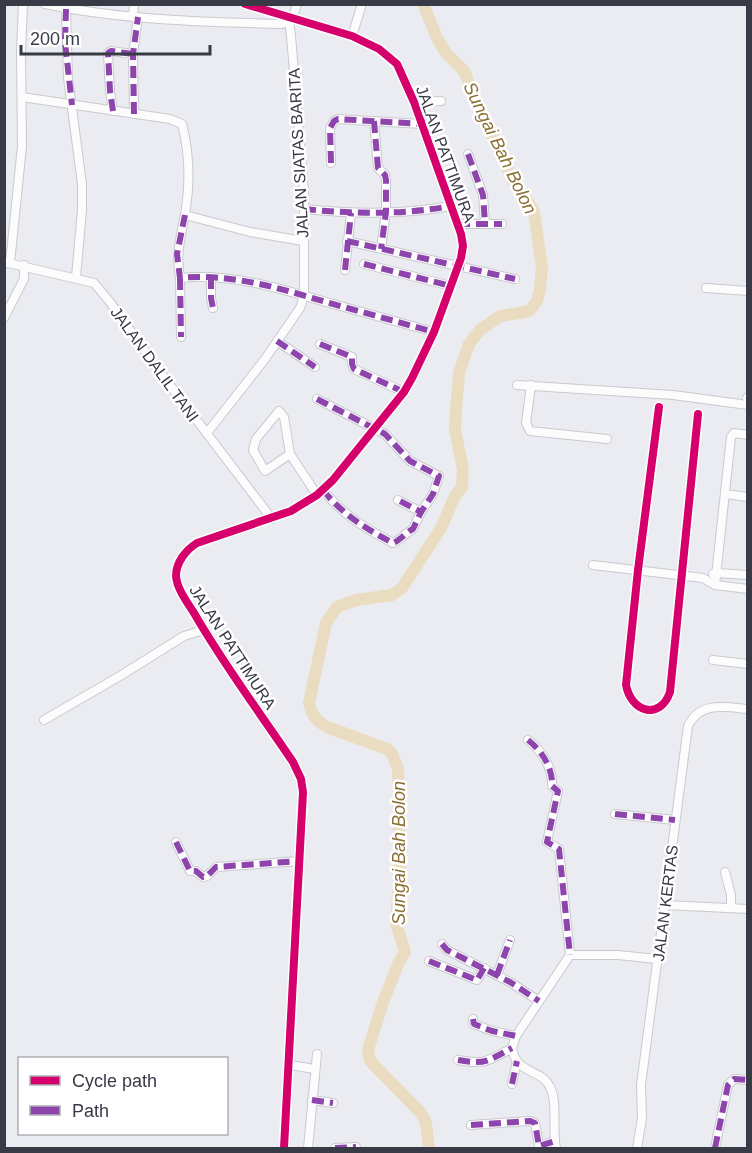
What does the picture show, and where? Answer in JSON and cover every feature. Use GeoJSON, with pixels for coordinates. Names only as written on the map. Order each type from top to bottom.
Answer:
{"type":"FeatureCollection","features":[{"type":"Feature","properties":{"kind":"street"},"geometry":{"type":"LineString","coordinates":[[7,262],[22,146],[23,4]]}},
{"type":"Feature","properties":{"kind":"street"},"geometry":{"type":"LineString","coordinates":[[45,4],[66,9],[86,8],[135,17],[211,22],[282,24],[291,20]]}},
{"type":"Feature","properties":{"kind":"street"},"geometry":{"type":"LineString","coordinates":[[134,4],[134,114]]}},
{"type":"Feature","properties":{"kind":"street","name":"JALAN PATTIMURA"},"geometry":{"type":"LineString","coordinates":[[245,4],[291,20],[352,36],[380,50],[397,64],[414,102],[464,246],[434,332],[404,392],[320,492],[291,511],[272,519],[197,543],[180,560],[176,578],[203,628],[293,762],[301,779],[303,804],[284,1149]]}},
{"type":"Feature","properties":{"kind":"street","name":"JALAN SIATAS BARITA"},"geometry":{"type":"LineString","coordinates":[[207,433],[247,384],[300,308],[304,296],[304,209],[291,36],[291,20],[297,4]]}},
{"type":"Feature","properties":{"kind":"street"},"geometry":{"type":"LineString","coordinates":[[352,36],[362,4]]}},
{"type":"Feature","properties":{"kind":"street"},"geometry":{"type":"LineString","coordinates":[[66,9],[65,42],[81,168],[82,197],[76,277]]}},
{"type":"Feature","properties":{"kind":"street"},"geometry":{"type":"LineString","coordinates":[[113,111],[108,53],[111,51],[133,54]]}},
{"type":"Feature","properties":{"kind":"street"},"geometry":{"type":"LineString","coordinates":[[22,98],[178,121],[182,124],[189,176],[185,215],[177,254],[180,278],[181,337]]}},
{"type":"Feature","properties":{"kind":"street"},"geometry":{"type":"LineString","coordinates":[[414,102],[441,101]]}},
{"type":"Feature","properties":{"kind":"street"},"geometry":{"type":"LineString","coordinates":[[331,163],[330,129],[334,121],[422,124]]}},
{"type":"Feature","properties":{"kind":"street"},"geometry":{"type":"LineString","coordinates":[[374,121],[378,168],[385,177],[386,212],[381,249]]}},
{"type":"Feature","properties":{"kind":"street"},"geometry":{"type":"LineString","coordinates":[[468,154],[483,195],[486,223]]}},
{"type":"Feature","properties":{"kind":"street"},"geometry":{"type":"LineString","coordinates":[[304,209],[351,213],[412,212],[451,206]]}},
{"type":"Feature","properties":{"kind":"street"},"geometry":{"type":"LineString","coordinates":[[345,270],[351,213]]}},
{"type":"Feature","properties":{"kind":"street"},"geometry":{"type":"LineString","coordinates":[[185,215],[250,232],[303,241]]}},
{"type":"Feature","properties":{"kind":"street"},"geometry":{"type":"LineString","coordinates":[[458,224],[502,224]]}},
{"type":"Feature","properties":{"kind":"street"},"geometry":{"type":"LineString","coordinates":[[347,241],[515,279]]}},
{"type":"Feature","properties":{"kind":"street","name":"JALAN DALIL TANI"},"geometry":{"type":"LineString","coordinates":[[7,262],[88,280],[98,287],[272,519]]}},
{"type":"Feature","properties":{"kind":"street"},"geometry":{"type":"LineString","coordinates":[[364,264],[451,286]]}},
{"type":"Feature","properties":{"kind":"street"},"geometry":{"type":"LineString","coordinates":[[4,318],[24,279],[24,265]]}},
{"type":"Feature","properties":{"kind":"street"},"geometry":{"type":"LineString","coordinates":[[211,277],[213,308]]}},
{"type":"Feature","properties":{"kind":"street"},"geometry":{"type":"LineString","coordinates":[[180,278],[237,279],[434,332]]}},
{"type":"Feature","properties":{"kind":"street"},"geometry":{"type":"LineString","coordinates":[[706,288],[747,291]]}},
{"type":"Feature","properties":{"kind":"street"},"geometry":{"type":"LineString","coordinates":[[277,341],[315,367]]}},
{"type":"Feature","properties":{"kind":"street"},"geometry":{"type":"LineString","coordinates":[[320,344],[352,357],[354,369],[404,392]]}},
{"type":"Feature","properties":{"kind":"street"},"geometry":{"type":"LineString","coordinates":[[517,385],[673,395],[747,405]]}},
{"type":"Feature","properties":{"kind":"street"},"geometry":{"type":"LineString","coordinates":[[531,385],[526,423],[530,431],[607,440]]}},
{"type":"Feature","properties":{"kind":"street"},"geometry":{"type":"LineString","coordinates":[[290,454],[265,471],[253,450],[256,439],[279,411],[284,417],[290,454],[320,492],[366,528],[393,543],[413,529],[433,494],[439,476],[410,461],[386,434],[317,399]]}},
{"type":"Feature","properties":{"kind":"street"},"geometry":{"type":"LineString","coordinates":[[659,408],[636,570],[626,685],[627,694],[633,702],[646,710],[662,707],[670,692],[698,414]]}},
{"type":"Feature","properties":{"kind":"street"},"geometry":{"type":"LineString","coordinates":[[715,585],[732,436],[734,433],[747,435]]}},
{"type":"Feature","properties":{"kind":"street"},"geometry":{"type":"LineString","coordinates":[[725,494],[747,497]]}},
{"type":"Feature","properties":{"kind":"street"},"geometry":{"type":"LineString","coordinates":[[398,500],[421,512]]}},
{"type":"Feature","properties":{"kind":"street"},"geometry":{"type":"LineString","coordinates":[[593,565],[703,578],[717,573],[747,575]]}},
{"type":"Feature","properties":{"kind":"street"},"geometry":{"type":"LineString","coordinates":[[703,578],[715,585],[747,589]]}},
{"type":"Feature","properties":{"kind":"street"},"geometry":{"type":"LineString","coordinates":[[44,720],[183,636],[203,628]]}},
{"type":"Feature","properties":{"kind":"street"},"geometry":{"type":"LineString","coordinates":[[713,660],[747,664]]}},
{"type":"Feature","properties":{"kind":"street","name":"JALAN KERTAS"},"geometry":{"type":"LineString","coordinates":[[637,1149],[642,1118],[641,1085],[687,726],[692,716],[718,706],[747,709]]}},
{"type":"Feature","properties":{"kind":"street"},"geometry":{"type":"LineString","coordinates":[[471,1125],[482,1119],[531,1121],[535,1123],[539,1146],[555,1145],[553,1093],[550,1085],[546,1080],[526,1070],[517,1061],[512,1048],[516,1036],[570,955],[559,849],[547,842],[555,788],[553,777],[544,757],[528,740]]}},
{"type":"Feature","properties":{"kind":"street"},"geometry":{"type":"LineString","coordinates":[[615,814],[675,820]]}},
{"type":"Feature","properties":{"kind":"street"},"geometry":{"type":"LineString","coordinates":[[176,842],[190,871],[196,871],[205,877],[216,867],[300,861]]}},
{"type":"Feature","properties":{"kind":"street"},"geometry":{"type":"LineString","coordinates":[[725,872],[731,895],[731,908]]}},
{"type":"Feature","properties":{"kind":"street"},"geometry":{"type":"LineString","coordinates":[[664,905],[747,909]]}},
{"type":"Feature","properties":{"kind":"street"},"geometry":{"type":"LineString","coordinates":[[497,975],[510,940]]}},
{"type":"Feature","properties":{"kind":"street"},"geometry":{"type":"LineString","coordinates":[[442,944],[447,950],[497,975],[539,1001]]}},
{"type":"Feature","properties":{"kind":"street"},"geometry":{"type":"LineString","coordinates":[[570,955],[618,955],[657,959]]}},
{"type":"Feature","properties":{"kind":"street"},"geometry":{"type":"LineString","coordinates":[[429,961],[477,980],[484,968]]}},
{"type":"Feature","properties":{"kind":"street"},"geometry":{"type":"LineString","coordinates":[[473,1018],[474,1024],[516,1036]]}},
{"type":"Feature","properties":{"kind":"street"},"geometry":{"type":"LineString","coordinates":[[458,1060],[477,1063],[487,1061],[512,1048]]}},
{"type":"Feature","properties":{"kind":"street"},"geometry":{"type":"LineString","coordinates":[[308,1149],[317,1054]]}},
{"type":"Feature","properties":{"kind":"street"},"geometry":{"type":"LineString","coordinates":[[512,1084],[517,1061]]}},
{"type":"Feature","properties":{"kind":"street"},"geometry":{"type":"LineString","coordinates":[[289,1065],[315,1069]]}},
{"type":"Feature","properties":{"kind":"street"},"geometry":{"type":"LineString","coordinates":[[716,1149],[728,1085],[734,1079],[747,1080]]}},
{"type":"Feature","properties":{"kind":"street"},"geometry":{"type":"LineString","coordinates":[[312,1100],[333,1103]]}},
{"type":"Feature","properties":{"kind":"street"},"geometry":{"type":"LineString","coordinates":[[335,1146],[356,1147]]}},
{"type":"Feature","properties":{"kind":"waterway","name":"Sungai Bah Bolon"},"geometry":{"type":"LineString","coordinates":[[423,4],[438,40],[446,53],[464,71],[512,179],[534,211],[542,268],[540,289],[537,301],[531,309],[526,312],[500,316],[480,330],[469,344],[459,373],[455,429],[463,470],[462,487],[455,496],[441,528],[402,588],[392,595],[356,600],[337,607],[326,623],[309,703],[315,717],[327,727],[387,749],[391,752],[398,768],[400,870],[396,923],[405,952],[383,1002],[368,1050],[370,1061],[421,1113],[426,1123],[429,1148]]}},
{"type":"Feature","properties":{"kind":"marked path"},"geometry":{"type":"LineString","coordinates":[[66,9],[65,42],[72,105]]}},
{"type":"Feature","properties":{"kind":"marked path"},"geometry":{"type":"LineString","coordinates":[[134,114],[133,54],[138,17]]}},
{"type":"Feature","properties":{"kind":"marked path"},"geometry":{"type":"LineString","coordinates":[[113,111],[108,53],[111,51],[133,54]]}},
{"type":"Feature","properties":{"kind":"marked path"},"geometry":{"type":"LineString","coordinates":[[331,163],[330,128],[338,119],[422,124]]}},
{"type":"Feature","properties":{"kind":"marked path"},"geometry":{"type":"LineString","coordinates":[[374,121],[378,168],[385,175],[386,180],[386,212],[381,249]]}},
{"type":"Feature","properties":{"kind":"marked path"},"geometry":{"type":"LineString","coordinates":[[468,154],[483,195],[485,223]]}},
{"type":"Feature","properties":{"kind":"marked path"},"geometry":{"type":"LineString","coordinates":[[304,209],[378,213],[451,206]]}},
{"type":"Feature","properties":{"kind":"marked path"},"geometry":{"type":"LineString","coordinates":[[345,270],[351,213]]}},
{"type":"Feature","properties":{"kind":"marked path"},"geometry":{"type":"LineString","coordinates":[[185,215],[177,254],[180,278],[217,278],[254,283],[434,332]]}},
{"type":"Feature","properties":{"kind":"marked path"},"geometry":{"type":"LineString","coordinates":[[458,224],[502,224]]}},
{"type":"Feature","properties":{"kind":"marked path"},"geometry":{"type":"LineString","coordinates":[[347,241],[515,279]]}},
{"type":"Feature","properties":{"kind":"marked path"},"geometry":{"type":"LineString","coordinates":[[364,264],[451,286]]}},
{"type":"Feature","properties":{"kind":"marked path"},"geometry":{"type":"LineString","coordinates":[[211,277],[213,308]]}},
{"type":"Feature","properties":{"kind":"marked path"},"geometry":{"type":"LineString","coordinates":[[180,278],[181,337]]}},
{"type":"Feature","properties":{"kind":"marked path"},"geometry":{"type":"LineString","coordinates":[[277,341],[315,367]]}},
{"type":"Feature","properties":{"kind":"marked path"},"geometry":{"type":"LineString","coordinates":[[320,344],[352,357],[354,369],[404,392]]}},
{"type":"Feature","properties":{"kind":"marked path"},"geometry":{"type":"LineString","coordinates":[[317,399],[385,434],[410,461],[439,476],[433,494],[421,512],[398,500]]}},
{"type":"Feature","properties":{"kind":"marked path"},"geometry":{"type":"LineString","coordinates":[[323,490],[355,520],[393,543],[413,529],[421,512]]}},
{"type":"Feature","properties":{"kind":"marked path"},"geometry":{"type":"LineString","coordinates":[[528,740],[546,760],[551,773],[552,786],[558,791],[547,842],[559,849],[570,955]]}},
{"type":"Feature","properties":{"kind":"marked path"},"geometry":{"type":"LineString","coordinates":[[615,814],[675,820]]}},
{"type":"Feature","properties":{"kind":"marked path"},"geometry":{"type":"LineString","coordinates":[[176,842],[190,871],[196,871],[203,877],[216,867],[300,861]]}},
{"type":"Feature","properties":{"kind":"marked path"},"geometry":{"type":"LineString","coordinates":[[497,975],[510,940]]}},
{"type":"Feature","properties":{"kind":"marked path"},"geometry":{"type":"LineString","coordinates":[[442,944],[447,950],[510,982],[539,1001]]}},
{"type":"Feature","properties":{"kind":"marked path"},"geometry":{"type":"LineString","coordinates":[[429,961],[477,980],[484,968]]}},
{"type":"Feature","properties":{"kind":"marked path"},"geometry":{"type":"LineString","coordinates":[[473,1019],[474,1024],[516,1036]]}},
{"type":"Feature","properties":{"kind":"marked path"},"geometry":{"type":"LineString","coordinates":[[458,1060],[486,1061],[512,1048]]}},
{"type":"Feature","properties":{"kind":"marked path"},"geometry":{"type":"LineString","coordinates":[[512,1084],[517,1061]]}},
{"type":"Feature","properties":{"kind":"marked path"},"geometry":{"type":"LineString","coordinates":[[715,1148],[728,1085],[734,1079],[748,1080]]}},
{"type":"Feature","properties":{"kind":"marked path"},"geometry":{"type":"LineString","coordinates":[[312,1100],[333,1103]]}},
{"type":"Feature","properties":{"kind":"marked path"},"geometry":{"type":"LineString","coordinates":[[471,1125],[530,1121],[535,1123],[539,1146],[555,1141]]}},
{"type":"Feature","properties":{"kind":"marked path"},"geometry":{"type":"LineString","coordinates":[[335,1148],[356,1147]]}},
{"type":"Feature","properties":{"kind":"cycle path"},"geometry":{"type":"LineString","coordinates":[[245,4],[352,36],[379,49],[397,64],[414,102],[461,234],[463,246],[461,258],[434,332],[412,378],[404,392],[333,480],[317,495],[291,511],[197,543],[182,557],[176,571],[178,586],[185,600],[293,762],[301,779],[303,792],[284,1148]]}},
{"type":"Feature","properties":{"kind":"cycle path"},"geometry":{"type":"LineString","coordinates":[[659,407],[626,685],[634,702],[646,710],[660,707],[670,692],[698,414]]}}]}
